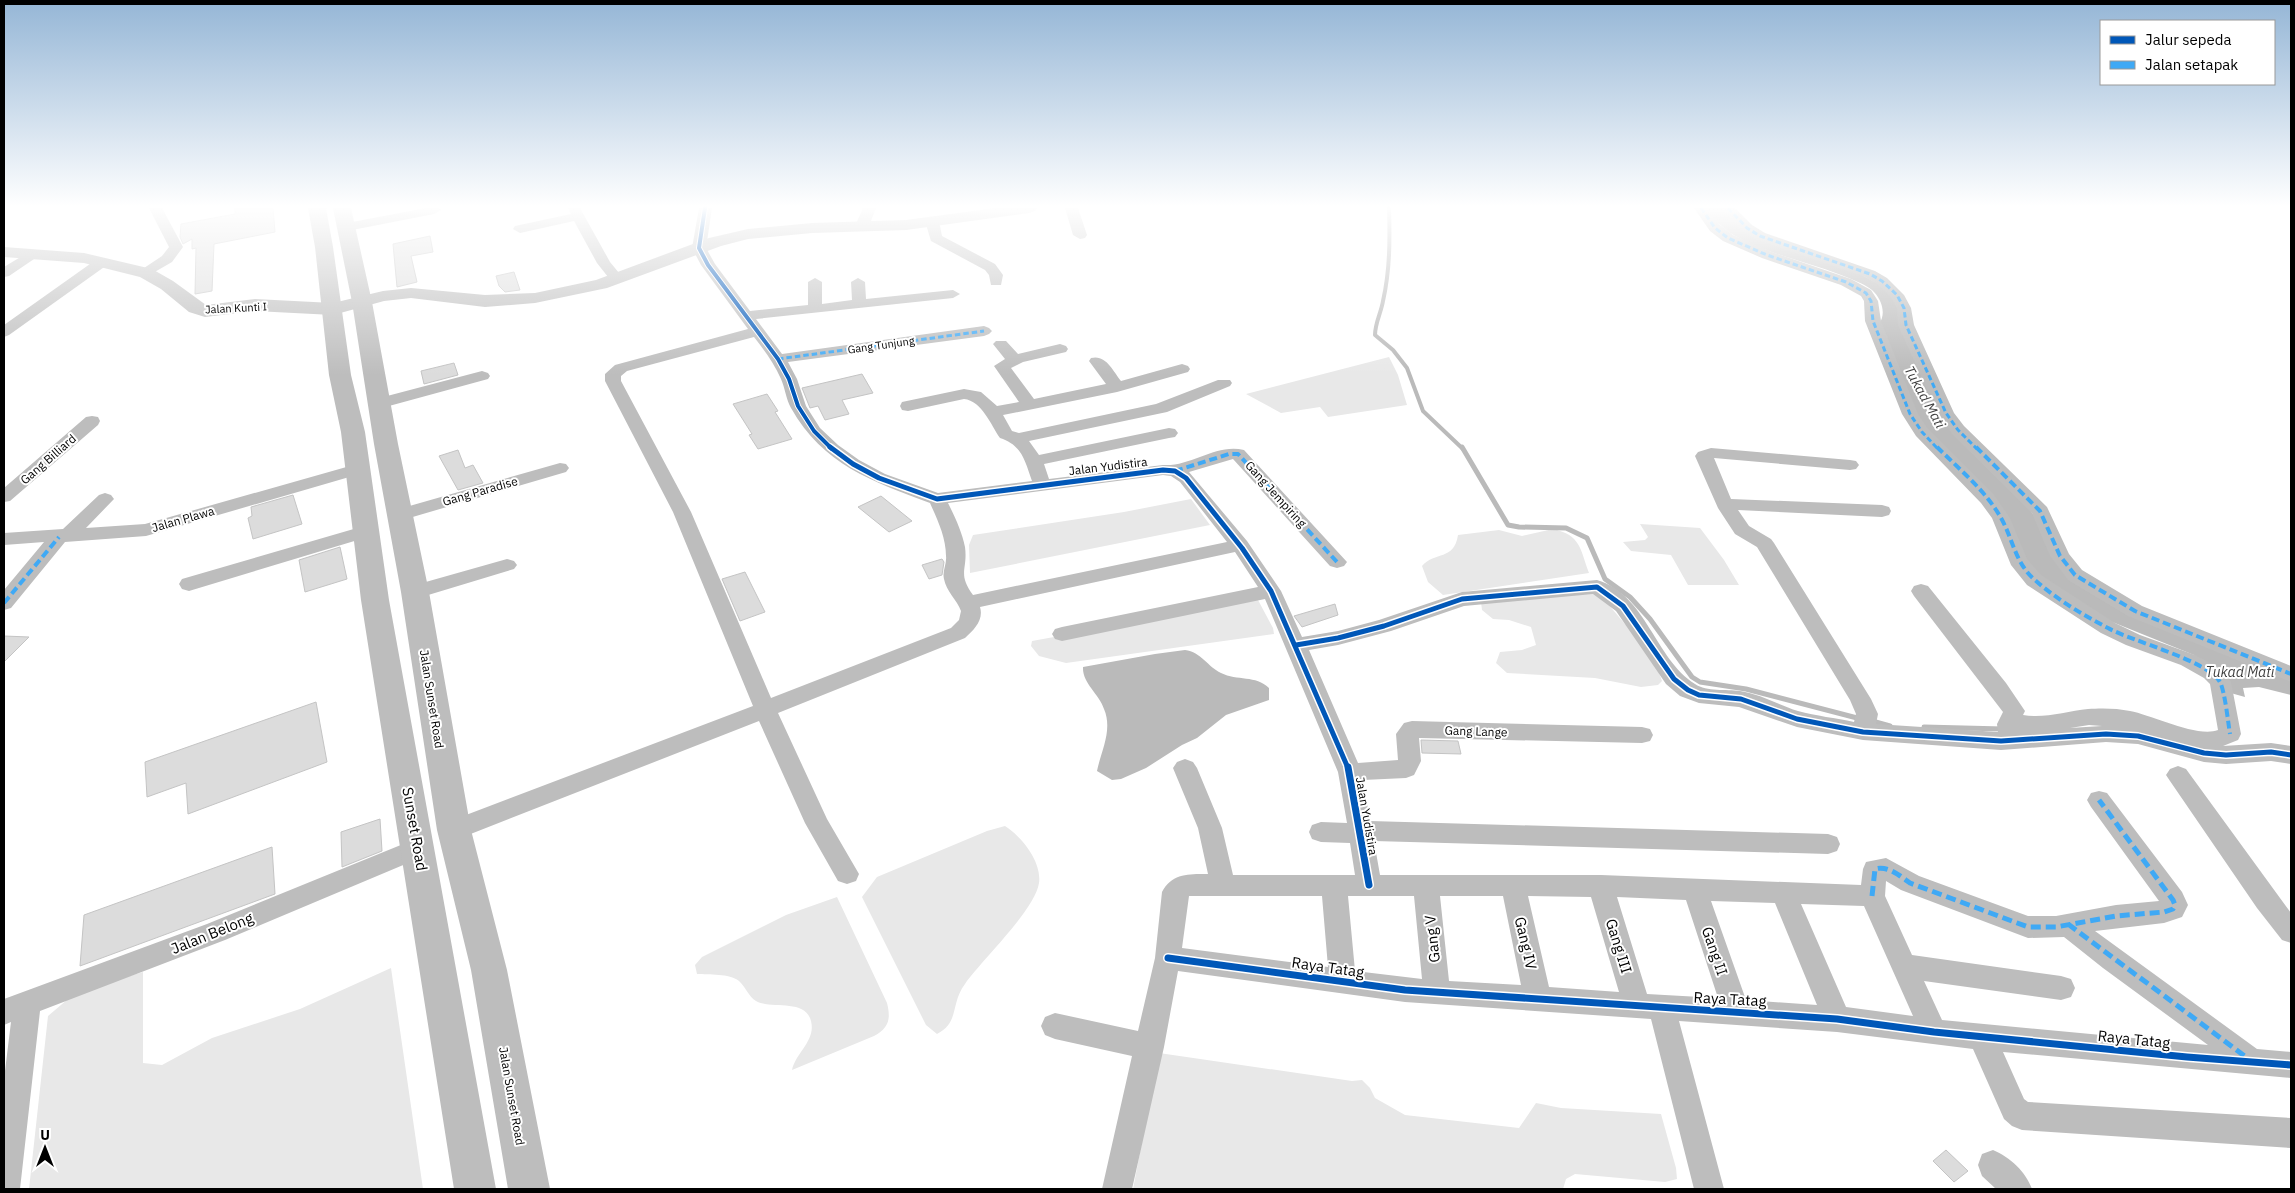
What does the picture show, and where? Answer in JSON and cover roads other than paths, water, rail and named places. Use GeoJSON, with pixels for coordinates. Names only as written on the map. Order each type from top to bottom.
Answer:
{"type":"FeatureCollection","features":[{"type":"Feature","properties":{"kind":"highway"},"geometry":{"type":"LineString","coordinates":[[325,264],[340,375],[353,432],[357,469]]}},
{"type":"Feature","properties":{"kind":"highway","name":"Jalan Sunset Road"},"geometry":{"type":"LineString","coordinates":[[354,264],[378,404],[415,592],[454,830],[489,970],[529,1189]]}},
{"type":"Feature","properties":{"kind":"highway","name":"Sunset Road"},"geometry":{"type":"LineString","coordinates":[[357,469],[364,532],[475,1189]]}},
{"type":"Feature","properties":{"kind":"street"},"geometry":{"type":"LineString","coordinates":[[4,273],[18,264]]}},
{"type":"Feature","properties":{"kind":"street"},"geometry":{"type":"LineString","coordinates":[[4,332],[100,264]]}},
{"type":"Feature","properties":{"kind":"street","name":"Jalan Kunti I"},"geometry":{"type":"LineString","coordinates":[[109,264],[146,273],[200,310],[255,306],[332,309],[392,295],[411,293],[485,301],[509,301],[569,292],[617,279],[658,264]]}},
{"type":"Feature","properties":{"kind":"street"},"geometry":{"type":"LineString","coordinates":[[146,273],[160,264]]}},
{"type":"Feature","properties":{"kind":"street"},"geometry":{"type":"LineString","coordinates":[[605,264],[617,279]]}},
{"type":"Feature","properties":{"kind":"street","name":"Jalan Yudistira"},"geometry":{"type":"LineString","coordinates":[[709,264],[728,294],[778,359],[789,379],[798,406],[814,431],[832,449],[853,464],[879,478],[936,498],[1163,470],[1176,471],[1186,478],[1240,545],[1271,591],[1296,645],[1350,772],[1368,885]]}},
{"type":"Feature","properties":{"kind":"street"},"geometry":{"type":"LineString","coordinates":[[984,264],[990,267],[996,275],[996,282]]}},
{"type":"Feature","properties":{"kind":"street"},"geometry":{"type":"LineString","coordinates":[[1796,264],[1846,282],[1866,293],[1871,301],[1873,321],[1910,414],[1922,432],[1988,499],[2001,518],[2018,561],[2034,580],[2108,628],[2133,640],[2188,660],[2212,673],[2220,682],[2230,734],[2213,741],[2174,734],[2129,719],[2089,716],[2007,730]]}},
{"type":"Feature","properties":{"kind":"street"},"geometry":{"type":"LineString","coordinates":[[1840,264],[1870,274],[1882,281],[1897,295],[1904,308],[1906,325],[1946,413],[1958,430],[2040,511],[2060,556],[2075,575],[2109,597],[2135,610],[2291,674]]}},
{"type":"Feature","properties":{"kind":"street"},"geometry":{"type":"LineString","coordinates":[[814,282],[815,308]]}},
{"type":"Feature","properties":{"kind":"street"},"geometry":{"type":"LineString","coordinates":[[858,282],[859,303]]}},
{"type":"Feature","properties":{"kind":"street"},"geometry":{"type":"LineString","coordinates":[[847,874],[817,824],[765,709],[682,512],[616,388],[612,376],[615,371],[621,368],[752,323],[815,308],[953,294]]}},
{"type":"Feature","properties":{"kind":"street","name":"Gang Tunjung"},"geometry":{"type":"LineString","coordinates":[[778,359],[984,331]]}},
{"type":"Feature","properties":{"kind":"street"},"geometry":{"type":"LineString","coordinates":[[1001,344],[1015,361]]}},
{"type":"Feature","properties":{"kind":"street"},"geometry":{"type":"LineString","coordinates":[[1029,404],[1002,366],[1060,349]]}},
{"type":"Feature","properties":{"kind":"street"},"geometry":{"type":"LineString","coordinates":[[1097,361],[1117,387]]}},
{"type":"Feature","properties":{"kind":"street"},"geometry":{"type":"LineString","coordinates":[[993,412],[1117,387],[1160,377],[1182,369]]}},
{"type":"Feature","properties":{"kind":"street"},"geometry":{"type":"LineString","coordinates":[[378,404],[482,376]]}},
{"type":"Feature","properties":{"kind":"street"},"geometry":{"type":"LineString","coordinates":[[908,406],[972,393],[993,412],[1006,434],[1018,438],[1161,408],[1224,383]]}},
{"type":"Feature","properties":{"kind":"street","name":"Gang Billiard"},"geometry":{"type":"LineString","coordinates":[[4,497],[92,421]]}},
{"type":"Feature","properties":{"kind":"street"},"geometry":{"type":"LineString","coordinates":[[1034,461],[1169,433]]}},
{"type":"Feature","properties":{"kind":"street"},"geometry":{"type":"LineString","coordinates":[[1018,438],[1034,461],[1042,485]]}},
{"type":"Feature","properties":{"kind":"street"},"geometry":{"type":"LineString","coordinates":[[1850,465],[1711,453],[1704,456],[1724,504],[1742,530],[1764,543],[1865,724]]}},
{"type":"Feature","properties":{"kind":"street","name":"Gang Jempiring"},"geometry":{"type":"LineString","coordinates":[[1176,471],[1229,454],[1238,454],[1337,562]]}},
{"type":"Feature","properties":{"kind":"street","name":"Gang Paradise"},"geometry":{"type":"LineString","coordinates":[[399,515],[560,468]]}},
{"type":"Feature","properties":{"kind":"street","name":"Jalan Plawa"},"geometry":{"type":"LineString","coordinates":[[4,539],[132,532],[153,528],[357,469]]}},
{"type":"Feature","properties":{"kind":"street"},"geometry":{"type":"LineString","coordinates":[[454,830],[951,637],[965,627],[970,620],[969,603],[955,582],[955,548],[947,521],[936,498]]}},
{"type":"Feature","properties":{"kind":"street"},"geometry":{"type":"LineString","coordinates":[[4,603],[63,536],[105,500]]}},
{"type":"Feature","properties":{"kind":"street"},"geometry":{"type":"LineString","coordinates":[[1724,504],[1882,511]]}},
{"type":"Feature","properties":{"kind":"street"},"geometry":{"type":"LineString","coordinates":[[189,584],[364,532]]}},
{"type":"Feature","properties":{"kind":"street"},"geometry":{"type":"LineString","coordinates":[[969,603],[1240,545]]}},
{"type":"Feature","properties":{"kind":"street"},"geometry":{"type":"LineString","coordinates":[[415,592],[508,565]]}},
{"type":"Feature","properties":{"kind":"street"},"geometry":{"type":"LineString","coordinates":[[1296,645],[1338,638],[1384,626],[1462,599],[1597,587],[1623,606],[1674,679],[1688,690],[1713,698],[1741,699],[1797,719],[1865,724],[2138,736],[2204,753],[2226,755],[2271,752],[2291,755]]}},
{"type":"Feature","properties":{"kind":"street"},"geometry":{"type":"LineString","coordinates":[[1062,634],[1271,591]]}},
{"type":"Feature","properties":{"kind":"street"},"geometry":{"type":"LineString","coordinates":[[1921,591],[2014,712],[2007,730]]}},
{"type":"Feature","properties":{"kind":"street","name":"Gang Lange"},"geometry":{"type":"LineString","coordinates":[[1350,772],[1406,769],[1410,761],[1407,734],[1412,729],[1642,736]]}},
{"type":"Feature","properties":{"kind":"street"},"geometry":{"type":"LineString","coordinates":[[1185,768],[1210,828],[1223,884]]}},
{"type":"Feature","properties":{"kind":"street"},"geometry":{"type":"LineString","coordinates":[[2178,775],[2282,923],[2291,932]]}},
{"type":"Feature","properties":{"kind":"street"},"geometry":{"type":"LineString","coordinates":[[1934,1032],[1872,896],[1875,869],[1886,868],[1910,883],[2028,927],[2042,928],[2116,916],[2164,912],[2173,909],[2175,905],[2099,800]]}},
{"type":"Feature","properties":{"kind":"street"},"geometry":{"type":"LineString","coordinates":[[1321,832],[1828,844]]}},
{"type":"Feature","properties":{"kind":"street","name":"Jalan Belong"},"geometry":{"type":"LineString","coordinates":[[15,1008],[216,932],[418,848]]}},
{"type":"Feature","properties":{"kind":"street"},"geometry":{"type":"LineString","coordinates":[[1117,1189],[1150,1047],[1168,958],[1175,892],[1184,885],[1601,886],[1872,896]]}},
{"type":"Feature","properties":{"kind":"street"},"geometry":{"type":"LineString","coordinates":[[1334,885],[1342,981]]}},
{"type":"Feature","properties":{"kind":"street","name":"Gang V"},"geometry":{"type":"LineString","coordinates":[[1426,885],[1437,992]]}},
{"type":"Feature","properties":{"kind":"street","name":"Gang IV"},"geometry":{"type":"LineString","coordinates":[[1513,886],[1538,1000]]}},
{"type":"Feature","properties":{"kind":"street","name":"Gang III"},"geometry":{"type":"LineString","coordinates":[[1601,886],[1649,1007],[1709,1189]]}},
{"type":"Feature","properties":{"kind":"street","name":"Gang II"},"geometry":{"type":"LineString","coordinates":[[1695,890],[1736,1012]]}},
{"type":"Feature","properties":{"kind":"street"},"geometry":{"type":"LineString","coordinates":[[1783,892],[1837,1019]]}},
{"type":"Feature","properties":{"kind":"street"},"geometry":{"type":"LineString","coordinates":[[2068,924],[2094,946],[2213,1031],[2252,1062]]}},
{"type":"Feature","properties":{"kind":"street","name":"Raya Tatag"},"geometry":{"type":"LineString","coordinates":[[1168,958],[1437,992],[1837,1019],[1982,1037],[2291,1064]]}},
{"type":"Feature","properties":{"kind":"street"},"geometry":{"type":"LineString","coordinates":[[1904,966],[2061,988]]}},
{"type":"Feature","properties":{"kind":"street"},"geometry":{"type":"LineString","coordinates":[[5,1189],[15,1008]]}},
{"type":"Feature","properties":{"kind":"street"},"geometry":{"type":"LineString","coordinates":[[1055,1026],[1150,1047]]}},
{"type":"Feature","properties":{"kind":"street"},"geometry":{"type":"LineString","coordinates":[[1982,1037],[2014,1109],[2022,1116],[2291,1134]]}},
{"type":"Feature","properties":{"kind":"street"},"geometry":{"type":"LineString","coordinates":[[1993,1165],[2017,1189]]}},
{"type":"Feature","properties":{"kind":"water","name":"Tukad Mati"},"geometry":{"type":"Polygon","coordinates":[[[1807,264],[1840,264],[1890,290],[1934,395],[2027,505],[2076,580],[2291,676],[2291,695],[2259,687],[2243,688],[2245,697],[2227,692],[2194,655],[2090,613],[2036,572],[1920,421],[1879,324],[1883,311],[1875,293],[1861,283],[1807,264]]]}},
{"type":"Feature","properties":{"kind":"water"},"geometry":{"type":"Polygon","coordinates":[[[1185,650],[1196,654],[1221,673],[1264,684],[1269,688],[1269,700],[1226,715],[1197,738],[1182,745],[1146,768],[1121,779],[1112,780],[1097,771],[1107,733],[1106,717],[1102,704],[1085,678],[1083,667],[1185,650]]]}},
{"type":"Feature","properties":{"kind":"waterway"},"geometry":{"type":"LineString","coordinates":[[1388,264],[1387,278],[1375,335],[1393,350],[1407,368],[1423,411],[1463,449]]}},
{"type":"Feature","properties":{"kind":"waterway"},"geometry":{"type":"LineString","coordinates":[[1462,447],[1508,525],[1566,528],[1587,538],[1605,579],[1630,597],[1650,619],[1692,677],[1700,682],[1746,689],[1861,719]]}},
{"type":"Feature","properties":{"kind":"waterway"},"geometry":{"type":"LineString","coordinates":[[1872,721],[1890,726]]}},
{"type":"Feature","properties":{"kind":"waterway"},"geometry":{"type":"LineString","coordinates":[[1924,727],[2003,729]]}}]}
